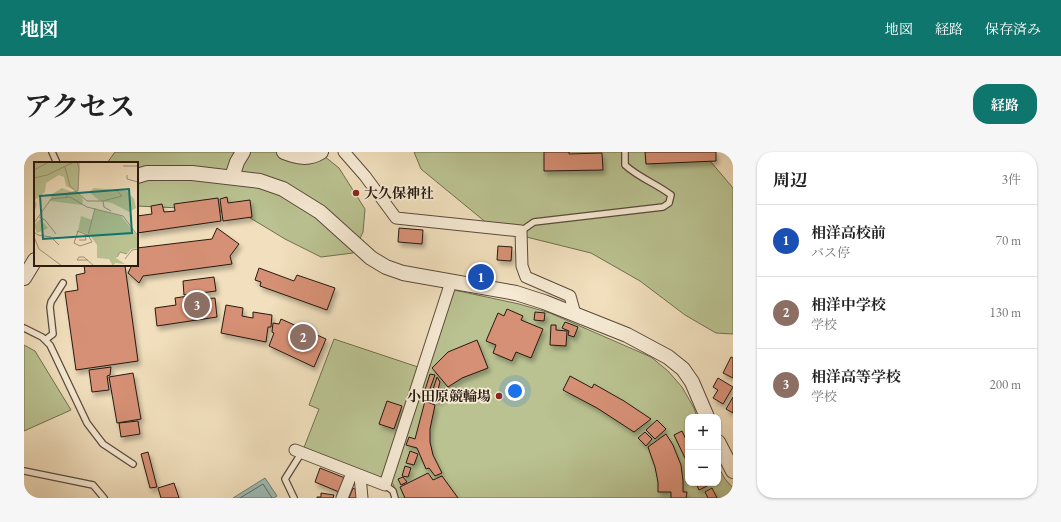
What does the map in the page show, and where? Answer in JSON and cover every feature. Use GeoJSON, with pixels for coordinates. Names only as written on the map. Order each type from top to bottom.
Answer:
{"type":"FeatureCollection","features":[{"type":"Feature","properties":{"kind":"street"},"geometry":{"type":"LineString","coordinates":[[232,177],[237,162],[243,152]]}},
{"type":"Feature","properties":{"kind":"street"},"geometry":{"type":"LineString","coordinates":[[284,152],[294,156],[309,157],[321,152]]}},
{"type":"Feature","properties":{"kind":"street"},"geometry":{"type":"LineString","coordinates":[[344,152],[365,176],[396,218],[521,231],[522,266],[526,277],[570,296],[575,314]]}},
{"type":"Feature","properties":{"kind":"street"},"geometry":{"type":"LineString","coordinates":[[138,176],[147,173],[192,173],[260,181],[284,189],[320,212],[371,258],[386,267],[403,273],[516,293],[544,302],[627,335],[668,357],[683,369],[692,382],[706,414]]}},
{"type":"Feature","properties":{"kind":"street"},"geometry":{"type":"LineString","coordinates":[[24,278],[34,262]]}},
{"type":"Feature","properties":{"kind":"street"},"geometry":{"type":"LineString","coordinates":[[298,451],[385,485],[451,282]]}},
{"type":"Feature","properties":{"kind":"street"},"geometry":{"type":"LineString","coordinates":[[721,448],[733,471]]}},
{"type":"Feature","properties":{"kind":"street"},"geometry":{"type":"LineString","coordinates":[[342,498],[356,474]]}},
{"type":"Feature","properties":{"kind":"street"},"geometry":{"type":"LineString","coordinates":[[356,474],[362,498]]}},
{"type":"Feature","properties":{"kind":"lane"},"geometry":{"type":"LineString","coordinates":[[52,152],[57,162]]}},
{"type":"Feature","properties":{"kind":"lane"},"geometry":{"type":"LineString","coordinates":[[521,231],[534,222],[663,207],[669,203],[671,195],[663,188],[634,173],[625,165],[625,152]]}},
{"type":"Feature","properties":{"kind":"lane"},"geometry":{"type":"LineString","coordinates":[[45,340],[53,334],[50,307],[51,302],[62,283]]}},
{"type":"Feature","properties":{"kind":"lane"},"geometry":{"type":"LineString","coordinates":[[24,328],[42,337],[50,345],[87,423],[103,444],[133,464]]}},
{"type":"Feature","properties":{"kind":"lane"},"geometry":{"type":"LineString","coordinates":[[294,498],[285,479],[298,451]]}},
{"type":"Feature","properties":{"kind":"lane"},"geometry":{"type":"LineString","coordinates":[[24,471],[93,485],[99,495],[104,498]]}},
{"type":"Feature","properties":{"kind":"lane"},"geometry":{"type":"LineString","coordinates":[[385,485],[393,491],[395,498]]}},
{"type":"Feature","properties":{"kind":"green space"},"geometry":{"type":"Polygon","coordinates":[[[115,152],[319,152],[339,168],[365,209],[363,232],[353,253],[321,257],[285,239],[247,216],[203,209],[138,206],[138,162],[108,162],[115,152]]]}},
{"type":"Feature","properties":{"kind":"green space"},"geometry":{"type":"Polygon","coordinates":[[[414,152],[687,152],[711,162],[733,188],[733,334],[716,333],[685,315],[640,281],[591,253],[494,229],[421,169],[414,152]]]}},
{"type":"Feature","properties":{"kind":"green space","name":"小田原競輪場"},"geometry":{"type":"Polygon","coordinates":[[[454,290],[519,304],[550,313],[651,357],[668,371],[682,387],[696,414],[685,414],[685,486],[721,486],[721,472],[733,488],[733,498],[398,498],[393,484],[303,450],[319,409],[309,405],[334,339],[427,370],[454,290]]]}},
{"type":"Feature","properties":{"kind":"green space"},"geometry":{"type":"Polygon","coordinates":[[[24,345],[35,351],[71,410],[24,431],[24,345]]]}},
{"type":"Feature","properties":{"kind":"water"},"geometry":{"type":"Polygon","coordinates":[[[265,478],[277,496],[274,498],[233,498],[265,478]]]}},
{"type":"Feature","properties":{"kind":"building"},"geometry":{"type":"Polygon","coordinates":[[[544,152],[569,152],[569,154],[602,153],[603,170],[544,171],[544,152]]]}},
{"type":"Feature","properties":{"kind":"building"},"geometry":{"type":"Polygon","coordinates":[[[645,152],[716,152],[716,161],[646,164],[645,152]]]}},
{"type":"Feature","properties":{"kind":"building"},"geometry":{"type":"Polygon","coordinates":[[[227,197],[228,203],[250,200],[252,217],[223,221],[220,199],[227,197]]]}},
{"type":"Feature","properties":{"kind":"building"},"geometry":{"type":"Polygon","coordinates":[[[218,198],[221,221],[138,233],[138,216],[152,214],[151,206],[162,204],[164,212],[175,211],[174,204],[218,198]]]}},
{"type":"Feature","properties":{"kind":"building"},"geometry":{"type":"Polygon","coordinates":[[[217,228],[239,244],[230,256],[232,264],[143,276],[139,283],[128,273],[132,266],[138,266],[138,248],[212,239],[217,228]]]}},
{"type":"Feature","properties":{"kind":"building"},"geometry":{"type":"Polygon","coordinates":[[[399,228],[423,230],[422,244],[398,242],[399,228]]]}},
{"type":"Feature","properties":{"kind":"building"},"geometry":{"type":"Polygon","coordinates":[[[498,246],[512,247],[511,261],[497,260],[498,246]]]}},
{"type":"Feature","properties":{"kind":"building"},"geometry":{"type":"Polygon","coordinates":[[[84,266],[125,266],[138,361],[76,370],[65,292],[78,290],[76,275],[85,273],[84,266]]]}},
{"type":"Feature","properties":{"kind":"building"},"geometry":{"type":"Polygon","coordinates":[[[259,268],[294,281],[297,275],[335,288],[327,310],[260,286],[261,282],[255,280],[259,268]]]}},
{"type":"Feature","properties":{"kind":"building"},"geometry":{"type":"Polygon","coordinates":[[[214,277],[216,291],[184,295],[183,281],[214,277]]]}},
{"type":"Feature","properties":{"kind":"building"},"geometry":{"type":"Polygon","coordinates":[[[202,294],[203,299],[215,298],[217,317],[157,326],[155,308],[176,305],[175,298],[202,294]]]}},
{"type":"Feature","properties":{"kind":"building"},"geometry":{"type":"Polygon","coordinates":[[[226,305],[243,308],[242,316],[253,318],[253,312],[272,315],[271,327],[268,327],[266,342],[221,333],[226,305]]]}},
{"type":"Feature","properties":{"kind":"building"},"geometry":{"type":"Polygon","coordinates":[[[507,309],[523,316],[521,320],[543,329],[531,358],[516,352],[512,361],[493,353],[496,345],[486,341],[498,313],[504,316],[507,309]]]}},
{"type":"Feature","properties":{"kind":"building"},"geometry":{"type":"Polygon","coordinates":[[[535,312],[545,313],[544,321],[534,320],[535,312]]]}},
{"type":"Feature","properties":{"kind":"building"},"geometry":{"type":"Polygon","coordinates":[[[281,319],[326,339],[314,367],[269,346],[274,333],[272,332],[273,323],[279,324],[281,319]]]}},
{"type":"Feature","properties":{"kind":"building"},"geometry":{"type":"Polygon","coordinates":[[[565,322],[578,327],[574,337],[568,335],[569,331],[562,328],[565,322]]]}},
{"type":"Feature","properties":{"kind":"building"},"geometry":{"type":"Polygon","coordinates":[[[551,325],[556,325],[556,330],[567,331],[566,346],[550,345],[551,325]]]}},
{"type":"Feature","properties":{"kind":"building"},"geometry":{"type":"Polygon","coordinates":[[[477,340],[488,368],[462,378],[448,387],[432,368],[448,352],[477,340]]]}},
{"type":"Feature","properties":{"kind":"building"},"geometry":{"type":"Polygon","coordinates":[[[731,357],[733,358],[733,378],[723,373],[731,357]]]}},
{"type":"Feature","properties":{"kind":"building"},"geometry":{"type":"Polygon","coordinates":[[[111,367],[110,375],[107,376],[109,390],[92,392],[89,370],[111,367]]]}},
{"type":"Feature","properties":{"kind":"building"},"geometry":{"type":"Polygon","coordinates":[[[133,373],[141,419],[117,423],[109,377],[133,373]]]}},
{"type":"Feature","properties":{"kind":"building"},"geometry":{"type":"Polygon","coordinates":[[[430,374],[435,375],[427,397],[423,396],[430,374]]]}},
{"type":"Feature","properties":{"kind":"building"},"geometry":{"type":"Polygon","coordinates":[[[570,376],[592,388],[594,384],[624,401],[651,419],[634,432],[597,408],[563,390],[570,376]]]}},
{"type":"Feature","properties":{"kind":"building"},"geometry":{"type":"Polygon","coordinates":[[[437,377],[440,382],[435,401],[430,399],[437,377]]]}},
{"type":"Feature","properties":{"kind":"building"},"geometry":{"type":"Polygon","coordinates":[[[718,378],[733,387],[723,404],[713,398],[718,390],[713,387],[718,378]]]}},
{"type":"Feature","properties":{"kind":"building"},"geometry":{"type":"Polygon","coordinates":[[[445,388],[448,391],[439,401],[436,398],[445,388]]]}},
{"type":"Feature","properties":{"kind":"building"},"geometry":{"type":"Polygon","coordinates":[[[733,397],[733,413],[726,409],[733,397]]]}},
{"type":"Feature","properties":{"kind":"building"},"geometry":{"type":"Polygon","coordinates":[[[387,401],[402,406],[394,429],[379,424],[387,401]]]}},
{"type":"Feature","properties":{"kind":"building"},"geometry":{"type":"Polygon","coordinates":[[[425,401],[435,405],[430,429],[430,442],[433,455],[442,473],[435,476],[429,468],[426,469],[417,448],[406,445],[409,437],[415,439],[425,401]]]}},
{"type":"Feature","properties":{"kind":"building"},"geometry":{"type":"Polygon","coordinates":[[[657,420],[666,429],[655,439],[646,430],[657,420]]]}},
{"type":"Feature","properties":{"kind":"building"},"geometry":{"type":"Polygon","coordinates":[[[138,421],[140,434],[121,437],[119,423],[138,421]]]}},
{"type":"Feature","properties":{"kind":"building"},"geometry":{"type":"Polygon","coordinates":[[[682,431],[685,438],[685,458],[674,435],[682,431]]]}},
{"type":"Feature","properties":{"kind":"building"},"geometry":{"type":"Polygon","coordinates":[[[645,432],[652,439],[646,446],[638,438],[645,432]]]}},
{"type":"Feature","properties":{"kind":"building"},"geometry":{"type":"Polygon","coordinates":[[[666,434],[673,445],[681,465],[683,492],[687,492],[686,498],[671,498],[671,492],[658,492],[655,467],[648,447],[666,434]]]}},
{"type":"Feature","properties":{"kind":"building"},"geometry":{"type":"Polygon","coordinates":[[[410,451],[418,454],[414,465],[406,463],[410,451]]]}},
{"type":"Feature","properties":{"kind":"building"},"geometry":{"type":"Polygon","coordinates":[[[148,452],[157,487],[150,488],[141,454],[148,452]]]}},
{"type":"Feature","properties":{"kind":"building"},"geometry":{"type":"Polygon","coordinates":[[[405,466],[411,468],[408,477],[402,476],[405,466]]]}},
{"type":"Feature","properties":{"kind":"building"},"geometry":{"type":"Polygon","coordinates":[[[320,468],[345,478],[339,492],[315,482],[320,468]]]}},
{"type":"Feature","properties":{"kind":"building"},"geometry":{"type":"Polygon","coordinates":[[[428,473],[433,480],[442,476],[458,498],[405,498],[400,487],[428,473]]]}},
{"type":"Feature","properties":{"kind":"building"},"geometry":{"type":"Polygon","coordinates":[[[403,477],[407,482],[401,485],[398,479],[403,477]]]}},
{"type":"Feature","properties":{"kind":"building"},"geometry":{"type":"Polygon","coordinates":[[[174,483],[179,498],[161,498],[158,488],[174,483]]]}},
{"type":"Feature","properties":{"kind":"building"},"geometry":{"type":"Polygon","coordinates":[[[697,486],[707,486],[699,490],[697,486]]]}},
{"type":"Feature","properties":{"kind":"building"},"geometry":{"type":"Polygon","coordinates":[[[353,488],[358,491],[359,498],[349,498],[353,488]]]}},
{"type":"Feature","properties":{"kind":"building"},"geometry":{"type":"Polygon","coordinates":[[[712,488],[717,498],[708,498],[705,492],[712,488]]]}},
{"type":"Feature","properties":{"kind":"building"},"geometry":{"type":"Polygon","coordinates":[[[321,493],[334,495],[333,498],[317,498],[321,497],[321,493]]]}},
{"type":"Feature","properties":{"kind":"place","name":"大久保神社"},"geometry":{"type":"Point","coordinates":[356,193]}},
{"type":"Feature","properties":{"kind":"place","name":"相洋高校前"},"geometry":{"type":"Point","coordinates":[481,277]}},
{"type":"Feature","properties":{"kind":"place","name":"相洋高等学校"},"geometry":{"type":"Point","coordinates":[197,305]}},
{"type":"Feature","properties":{"kind":"place","name":"相洋中学校"},"geometry":{"type":"Point","coordinates":[303,337]}},
{"type":"Feature","properties":{"kind":"place","name":"小田原競輪場"},"geometry":{"type":"Point","coordinates":[499,396]}}]}
